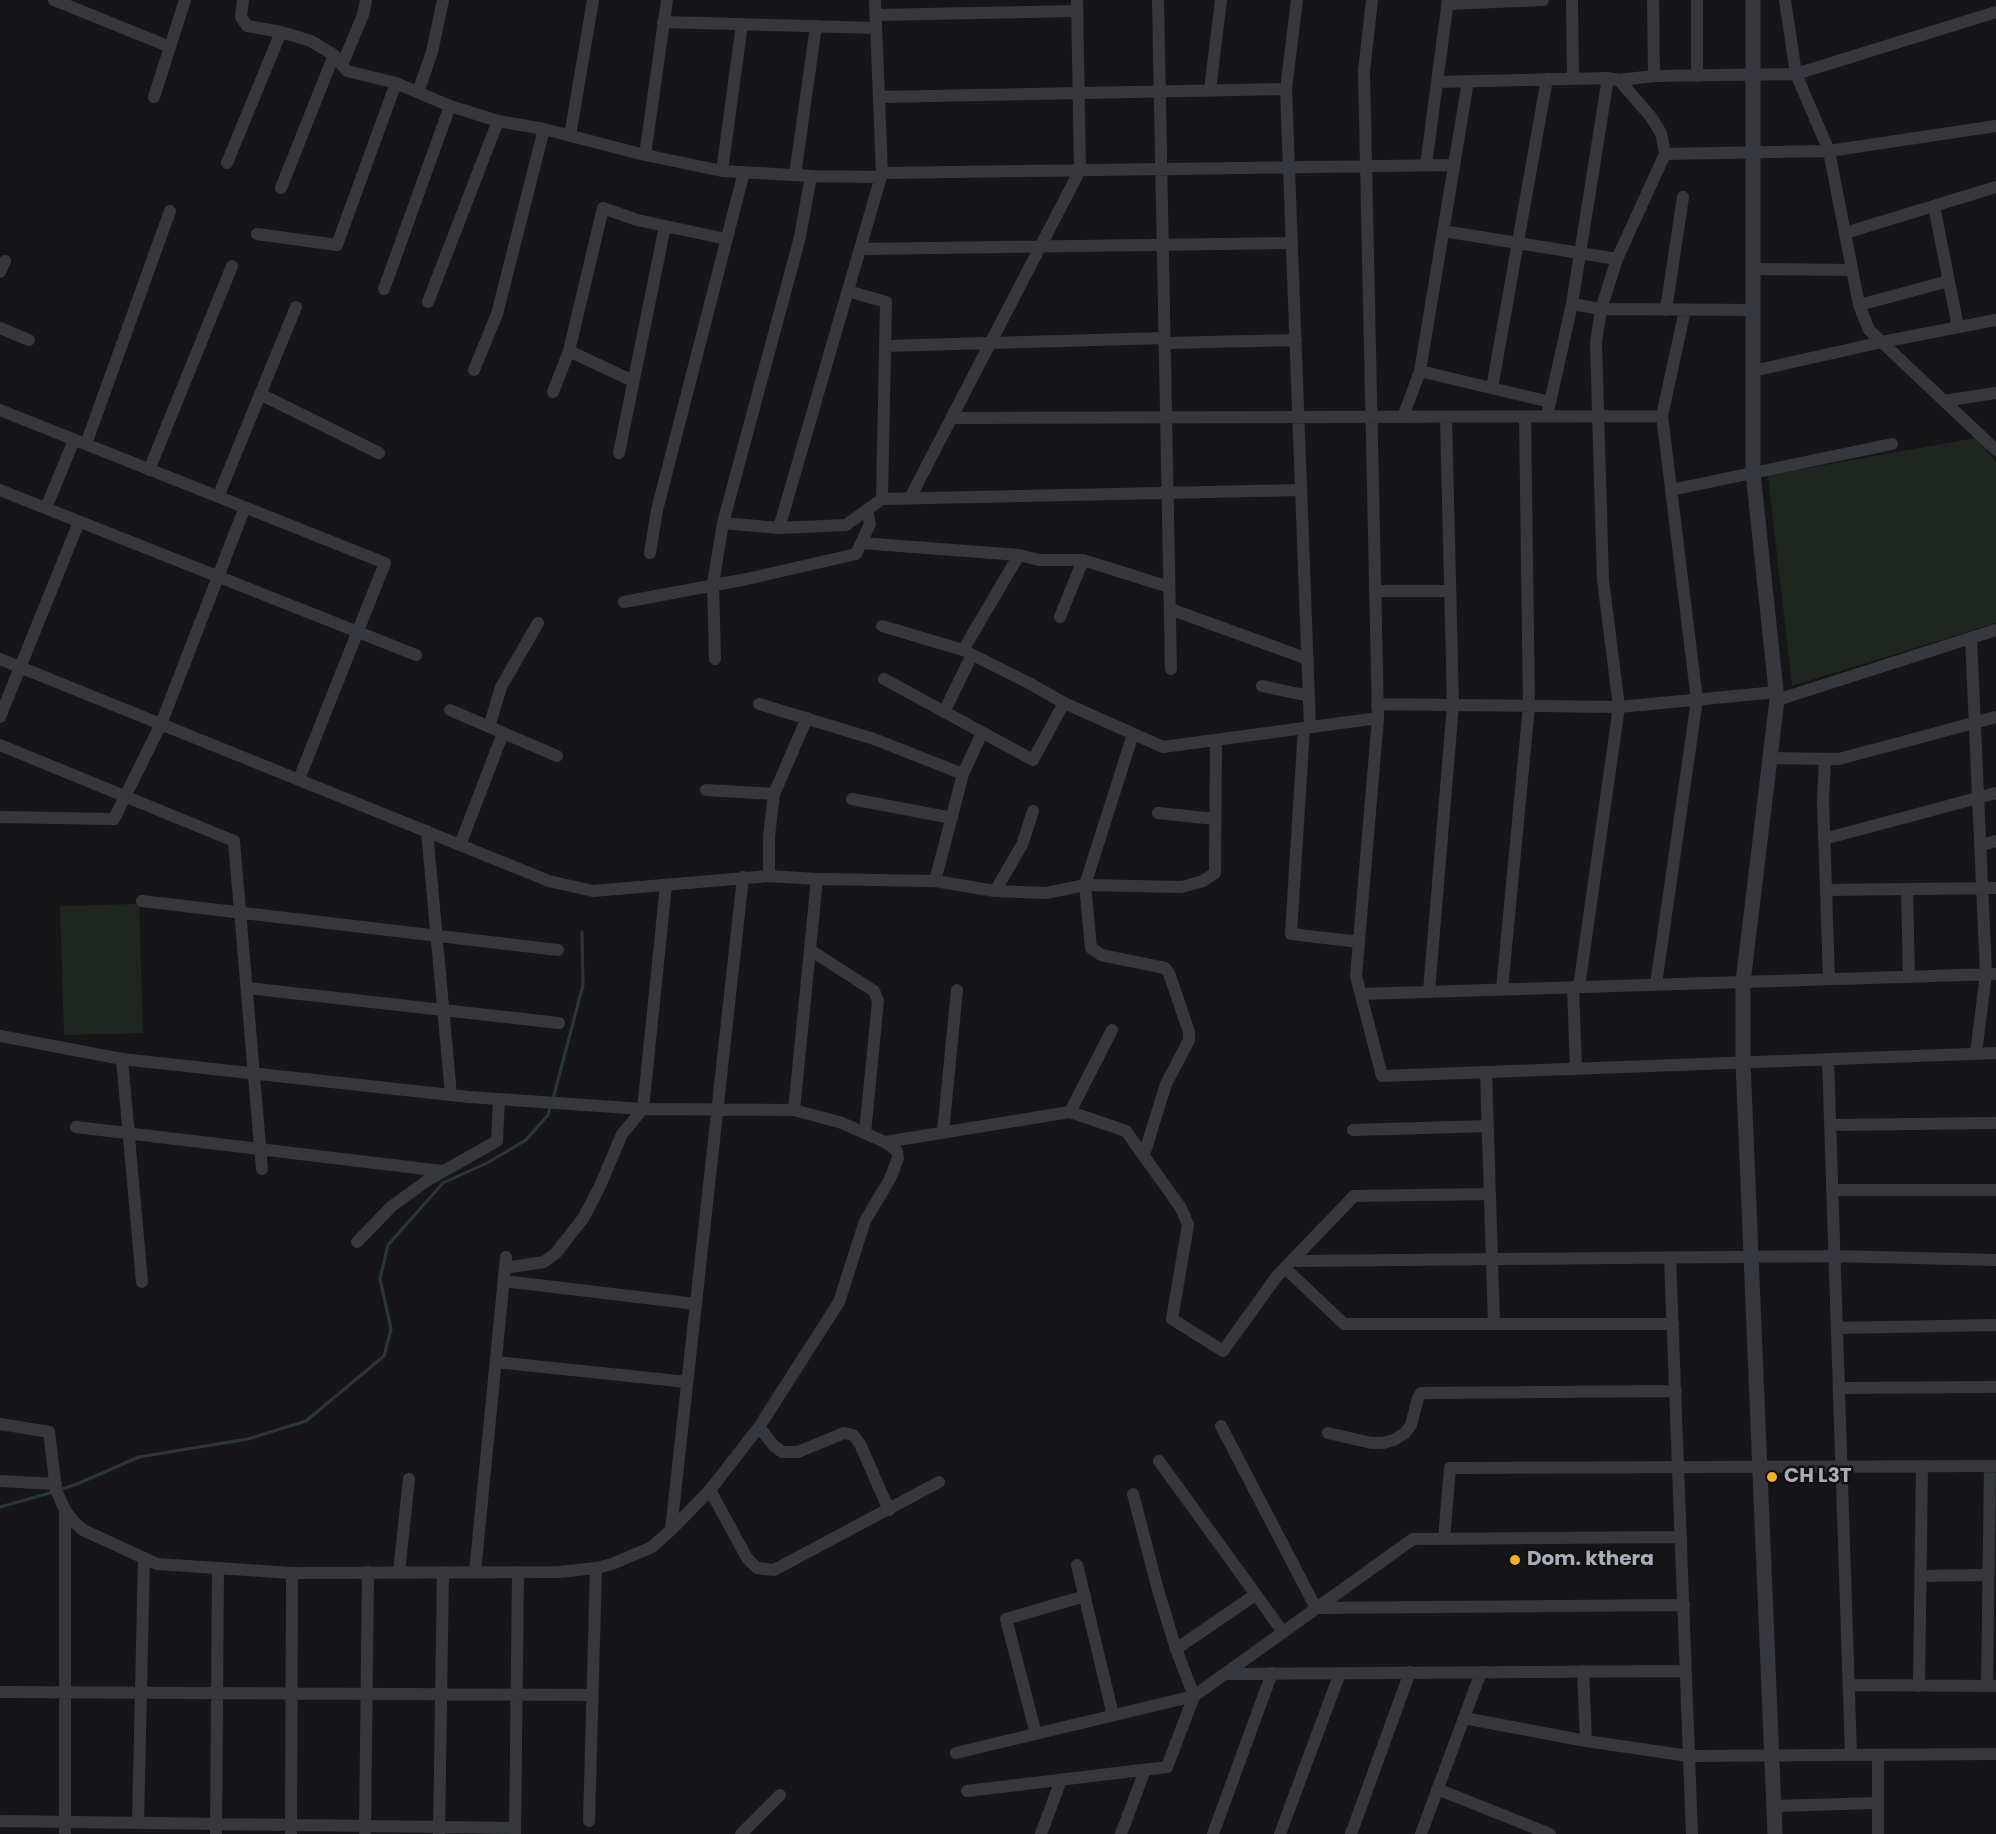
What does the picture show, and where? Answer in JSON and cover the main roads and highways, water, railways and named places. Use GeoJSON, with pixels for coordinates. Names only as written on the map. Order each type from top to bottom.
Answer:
{"type":"FeatureCollection","features":[{"type":"Feature","properties":{"kind":"waterway"},"geometry":{"type":"LineString","coordinates":[[553,1099],[583,985],[582,932]]}},
{"type":"Feature","properties":{"kind":"waterway"},"geometry":{"type":"LineString","coordinates":[[59,1490],[139,1457],[248,1439],[306,1421],[384,1356],[391,1329],[380,1279],[388,1245],[443,1183],[487,1163],[526,1140],[548,1115],[551,1105]]}},
{"type":"Feature","properties":{"kind":"waterway"},"geometry":{"type":"LineString","coordinates":[[0,1507],[53,1492]]}},
{"type":"Feature","properties":{"kind":"place","name":"CH L3T"},"geometry":{"type":"Point","coordinates":[1772,1477]}},
{"type":"Feature","properties":{"kind":"place","name":"Dom. kthera"},"geometry":{"type":"Point","coordinates":[1515,1560]}}]}
